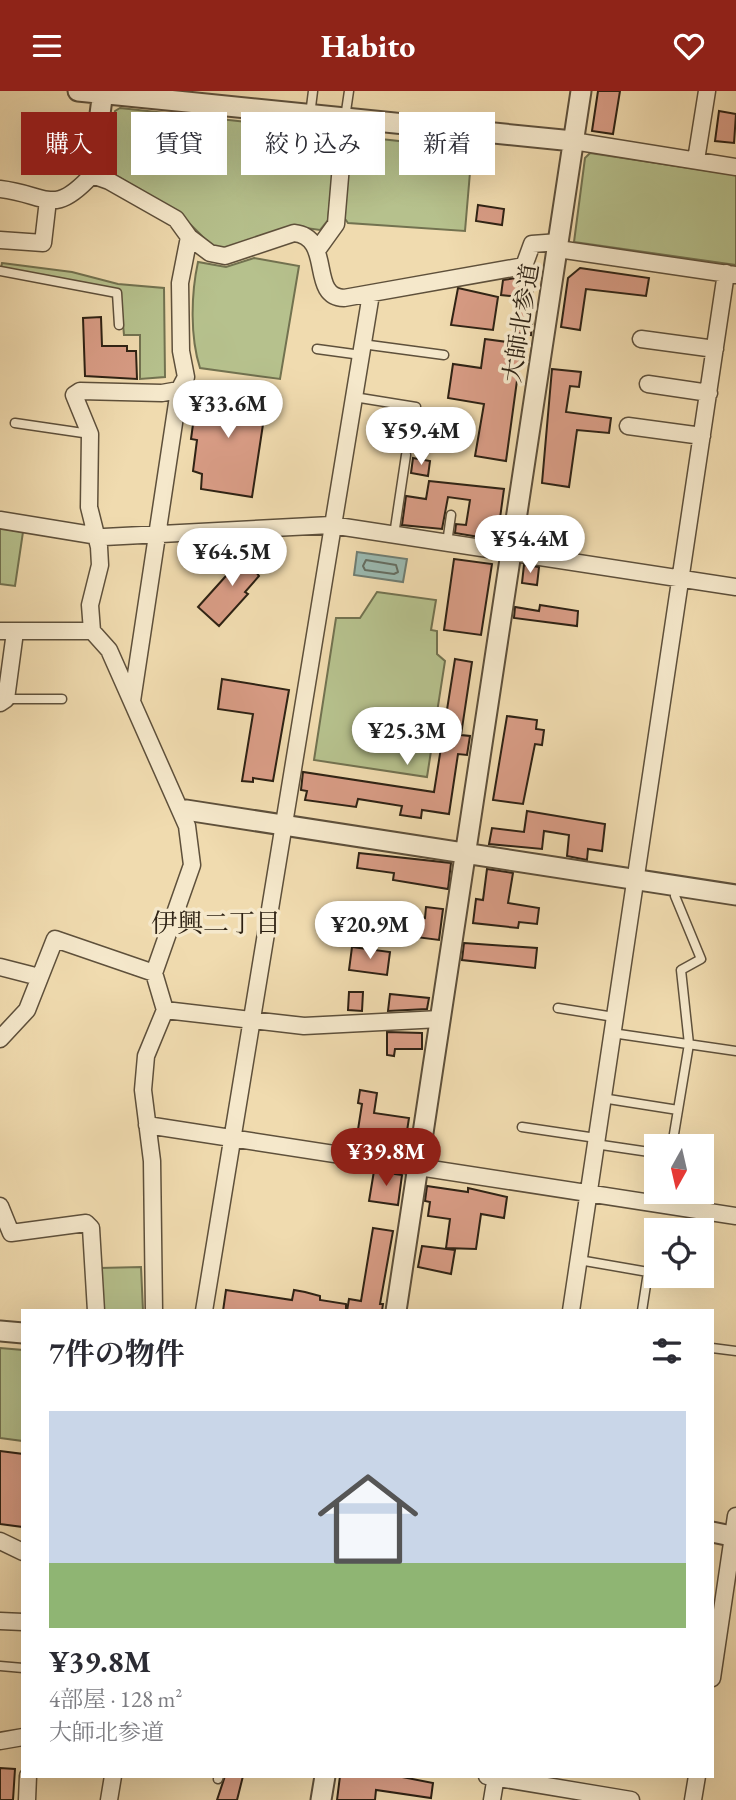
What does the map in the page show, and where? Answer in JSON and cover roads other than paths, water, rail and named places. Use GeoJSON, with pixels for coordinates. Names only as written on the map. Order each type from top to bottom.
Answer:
{"type":"FeatureCollection","features":[{"type":"Feature","properties":{"kind":"street"},"geometry":{"type":"LineString","coordinates":[[78,91],[283,112]]}},
{"type":"Feature","properties":{"kind":"street","name":"大師北参道"},"geometry":{"type":"LineString","coordinates":[[396,1309],[581,91]]}},
{"type":"Feature","properties":{"kind":"street"},"geometry":{"type":"LineString","coordinates":[[696,160],[707,91]]}},
{"type":"Feature","properties":{"kind":"street"},"geometry":{"type":"LineString","coordinates":[[100,112],[103,92]]}},
{"type":"Feature","properties":{"kind":"street"},"geometry":{"type":"LineString","coordinates":[[385,122],[573,141],[736,167]]}},
{"type":"Feature","properties":{"kind":"street"},"geometry":{"type":"LineString","coordinates":[[0,189],[59,201],[72,196],[92,175],[109,181],[176,219],[189,237],[210,253],[225,256],[295,233],[309,237],[317,249],[326,288],[330,295],[344,299],[524,266],[533,244],[731,274],[715,349],[633,880],[571,1309]]}},
{"type":"Feature","properties":{"kind":"street"},"geometry":{"type":"LineString","coordinates":[[317,249],[336,224],[340,175]]}},
{"type":"Feature","properties":{"kind":"street"},"geometry":{"type":"LineString","coordinates":[[0,240],[43,243],[48,200]]}},
{"type":"Feature","properties":{"kind":"street"},"geometry":{"type":"LineString","coordinates":[[132,701],[179,390],[186,377],[181,351],[180,283],[189,237]]}},
{"type":"Feature","properties":{"kind":"street"},"geometry":{"type":"LineString","coordinates":[[204,1309],[371,294]]}},
{"type":"Feature","properties":{"kind":"street"},"geometry":{"type":"LineString","coordinates":[[641,339],[715,349]]}},
{"type":"Feature","properties":{"kind":"street"},"geometry":{"type":"LineString","coordinates":[[648,384],[709,393]]}},
{"type":"Feature","properties":{"kind":"street"},"geometry":{"type":"LineString","coordinates":[[154,1309],[152,1161],[143,1090],[146,1056],[165,1010],[154,973],[192,865],[183,810],[109,650],[92,631],[90,605],[100,565],[89,507],[90,434],[74,395],[80,391],[162,393],[179,390]]}},
{"type":"Feature","properties":{"kind":"street"},"geometry":{"type":"LineString","coordinates":[[628,426],[702,436]]}},
{"type":"Feature","properties":{"kind":"street"},"geometry":{"type":"LineString","coordinates":[[0,520],[96,535],[155,535],[331,526],[736,587]]}},
{"type":"Feature","properties":{"kind":"street"},"geometry":{"type":"LineString","coordinates":[[3,701],[8,631],[92,631]]}},
{"type":"Feature","properties":{"kind":"street"},"geometry":{"type":"LineString","coordinates":[[183,810],[736,895]]}},
{"type":"Feature","properties":{"kind":"street"},"geometry":{"type":"LineString","coordinates":[[0,1039],[27,1010],[55,939],[154,973]]}},
{"type":"Feature","properties":{"kind":"street"},"geometry":{"type":"LineString","coordinates":[[0,967],[39,977]]}},
{"type":"Feature","properties":{"kind":"street"},"geometry":{"type":"LineString","coordinates":[[165,1010],[304,1026],[440,1019]]}},
{"type":"Feature","properties":{"kind":"street"},"geometry":{"type":"LineString","coordinates":[[147,1125],[418,1168],[588,1192],[644,1196]]}},
{"type":"Feature","properties":{"kind":"street"},"geometry":{"type":"LineString","coordinates":[[689,1204],[736,1216]]}},
{"type":"Feature","properties":{"kind":"street"},"geometry":{"type":"LineString","coordinates":[[0,1206],[11,1233],[86,1223],[90,1228],[96,1309]]}},
{"type":"Feature","properties":{"kind":"street"},"geometry":{"type":"LineString","coordinates":[[0,1331],[21,1333]]}},
{"type":"Feature","properties":{"kind":"street"},"geometry":{"type":"LineString","coordinates":[[714,1662],[736,1516]]}},
{"type":"Feature","properties":{"kind":"street"},"geometry":{"type":"LineString","coordinates":[[714,1532],[735,1536]]}},
{"type":"Feature","properties":{"kind":"street"},"geometry":{"type":"LineString","coordinates":[[0,1541],[21,1551]]}},
{"type":"Feature","properties":{"kind":"street"},"geometry":{"type":"LineString","coordinates":[[0,1621],[21,1622]]}},
{"type":"Feature","properties":{"kind":"street"},"geometry":{"type":"LineString","coordinates":[[0,1741],[21,1737]]}},
{"type":"Feature","properties":{"kind":"street"},"geometry":{"type":"LineString","coordinates":[[27,1800],[28,1778]]}},
{"type":"Feature","properties":{"kind":"street"},"geometry":{"type":"LineString","coordinates":[[109,1800],[113,1778]]}},
{"type":"Feature","properties":{"kind":"street"},"geometry":{"type":"LineString","coordinates":[[321,1800],[324,1778]]}},
{"type":"Feature","properties":{"kind":"street"},"geometry":{"type":"LineString","coordinates":[[492,1800],[493,1778]]}},
{"type":"Feature","properties":{"kind":"street"},"geometry":{"type":"LineString","coordinates":[[499,1778],[631,1800]]}},
{"type":"Feature","properties":{"kind":"street"},"geometry":{"type":"LineString","coordinates":[[693,1800],[697,1778]]}},
{"type":"Feature","properties":{"kind":"lane"},"geometry":{"type":"LineString","coordinates":[[310,112],[313,91]]}},
{"type":"Feature","properties":{"kind":"lane"},"geometry":{"type":"LineString","coordinates":[[346,112],[349,91]]}},
{"type":"Feature","properties":{"kind":"lane"},"geometry":{"type":"LineString","coordinates":[[0,271],[117,293],[119,325]]}},
{"type":"Feature","properties":{"kind":"lane"},"geometry":{"type":"LineString","coordinates":[[317,349],[444,355]]}},
{"type":"Feature","properties":{"kind":"lane"},"geometry":{"type":"LineString","coordinates":[[354,397],[415,407]]}},
{"type":"Feature","properties":{"kind":"lane"},"geometry":{"type":"LineString","coordinates":[[15,423],[90,434]]}},
{"type":"Feature","properties":{"kind":"lane"},"geometry":{"type":"LineString","coordinates":[[394,535],[406,456]]}},
{"type":"Feature","properties":{"kind":"lane"},"geometry":{"type":"LineString","coordinates":[[447,543],[451,515]]}},
{"type":"Feature","properties":{"kind":"lane"},"geometry":{"type":"LineString","coordinates":[[3,701],[62,699]]}},
{"type":"Feature","properties":{"kind":"lane"},"geometry":{"type":"LineString","coordinates":[[674,1134],[688,1044],[681,970],[701,958],[676,896],[676,887]]}},
{"type":"Feature","properties":{"kind":"lane"},"geometry":{"type":"LineString","coordinates":[[558,1008],[688,1044],[736,1051]]}},
{"type":"Feature","properties":{"kind":"lane"},"geometry":{"type":"LineString","coordinates":[[602,1098],[678,1110]]}},
{"type":"Feature","properties":{"kind":"lane"},"geometry":{"type":"LineString","coordinates":[[522,1127],[644,1151]]}},
{"type":"Feature","properties":{"kind":"lane"},"geometry":{"type":"LineString","coordinates":[[579,1261],[648,1272],[642,1309]]}},
{"type":"Feature","properties":{"kind":"lane"},"geometry":{"type":"LineString","coordinates":[[714,1348],[736,1351]]}},
{"type":"Feature","properties":{"kind":"lane"},"geometry":{"type":"LineString","coordinates":[[0,1665],[21,1668]]}},
{"type":"Feature","properties":{"kind":"water"},"geometry":{"type":"Polygon","coordinates":[[[357,552],[407,559],[403,582],[354,575],[357,552]]]}},
{"type":"Feature","properties":{"kind":"district","name":"伊興二丁目"},"geometry":{"type":"Point","coordinates":[216,923]}}]}
